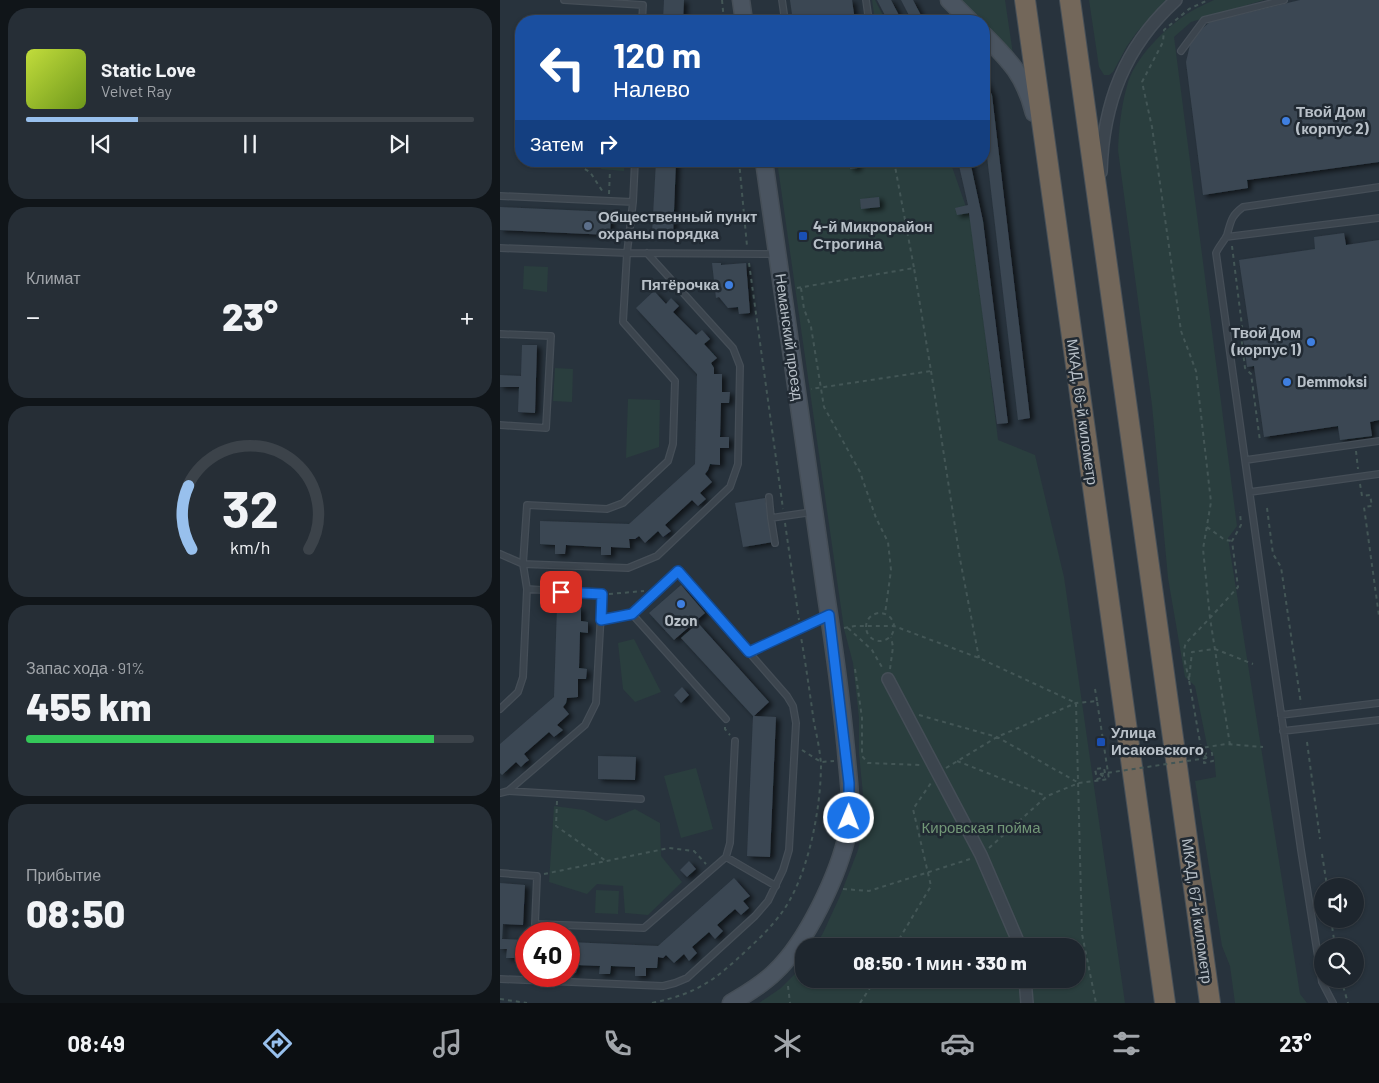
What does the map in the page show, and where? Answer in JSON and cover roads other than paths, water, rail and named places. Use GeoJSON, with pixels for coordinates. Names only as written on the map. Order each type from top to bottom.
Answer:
{"type":"FeatureCollection","features":[{"type":"Feature","properties":{"kind":"highway","name":"МКАД, 66-й километр"},"geometry":{"type":"LineString","coordinates":[[1025,0],[1164,1003]]}},
{"type":"Feature","properties":{"kind":"highway"},"geometry":{"type":"LineString","coordinates":[[1070,0],[1100,219]]}},
{"type":"Feature","properties":{"kind":"highway","name":"МКАД, 67-й километр"},"geometry":{"type":"LineString","coordinates":[[1100,219],[1210,1003]]}},
{"type":"Feature","properties":{"kind":"street"},"geometry":{"type":"LineString","coordinates":[[741,0],[743,15]]}},
{"type":"Feature","properties":{"kind":"street"},"geometry":{"type":"LineString","coordinates":[[949,0],[964,15]]}},
{"type":"Feature","properties":{"kind":"street"},"geometry":{"type":"LineString","coordinates":[[1100,219],[1101,167],[1104,136],[1117,84],[1128,58],[1142,36],[1155,20],[1176,0]]}},
{"type":"Feature","properties":{"kind":"street"},"geometry":{"type":"LineString","coordinates":[[990,41],[1011,62],[1023,80],[1032,103],[1050,180]]}},
{"type":"Feature","properties":{"kind":"street","name":"Неманский проезд"},"geometry":{"type":"LineString","coordinates":[[765,167],[814,512]]}},
{"type":"Feature","properties":{"kind":"street"},"geometry":{"type":"LineString","coordinates":[[731,1003],[757,987],[775,972],[795,949],[810,926],[828,887],[848,830],[850,805],[845,741],[814,512]]}},
{"type":"Feature","properties":{"kind":"street"},"geometry":{"type":"LineString","coordinates":[[888,679],[981,855],[1017,938]]}},
{"type":"Feature","properties":{"kind":"street"},"geometry":{"type":"LineString","coordinates":[[1026,988],[1027,1003]]}},
{"type":"Feature","properties":{"kind":"lane"},"geometry":{"type":"LineString","coordinates":[[564,0],[643,5],[642,15]]}},
{"type":"Feature","properties":{"kind":"lane"},"geometry":{"type":"LineString","coordinates":[[782,0],[784,15]]}},
{"type":"Feature","properties":{"kind":"lane"},"geometry":{"type":"LineString","coordinates":[[866,0],[868,15]]}},
{"type":"Feature","properties":{"kind":"lane"},"geometry":{"type":"LineString","coordinates":[[1182,51],[1204,20],[1284,0]]}},
{"type":"Feature","properties":{"kind":"lane"},"geometry":{"type":"LineString","coordinates":[[500,710],[518,692],[523,677],[527,589],[523,564],[527,505],[607,509],[623,503],[668,461],[673,444],[675,381],[623,322],[635,167]]}},
{"type":"Feature","properties":{"kind":"lane"},"geometry":{"type":"LineString","coordinates":[[1333,1003],[1322,982],[1283,731],[1216,253],[1220,243],[1226,237],[1234,214],[1242,207],[1379,187]]}},
{"type":"Feature","properties":{"kind":"lane"},"geometry":{"type":"LineString","coordinates":[[500,196],[633,202]]}},
{"type":"Feature","properties":{"kind":"lane"},"geometry":{"type":"LineString","coordinates":[[1226,237],[1379,218]]}},
{"type":"Feature","properties":{"kind":"lane"},"geometry":{"type":"LineString","coordinates":[[500,248],[627,253],[778,254]]}},
{"type":"Feature","properties":{"kind":"lane"},"geometry":{"type":"LineString","coordinates":[[500,554],[523,564],[628,568],[657,556],[730,486],[738,464],[740,366],[733,348],[648,253]]}},
{"type":"Feature","properties":{"kind":"lane"},"geometry":{"type":"LineString","coordinates":[[500,334],[551,336],[546,428],[500,425]]}},
{"type":"Feature","properties":{"kind":"lane"},"geometry":{"type":"LineString","coordinates":[[1246,460],[1379,441]]}},
{"type":"Feature","properties":{"kind":"lane"},"geometry":{"type":"LineString","coordinates":[[1250,492],[1379,474]]}},
{"type":"Feature","properties":{"kind":"lane"},"geometry":{"type":"LineString","coordinates":[[768,497],[775,543]]}},
{"type":"Feature","properties":{"kind":"lane"},"geometry":{"type":"LineString","coordinates":[[771,518],[814,512]]}},
{"type":"Feature","properties":{"kind":"lane"},"geometry":{"type":"LineString","coordinates":[[500,979],[663,986],[687,978],[755,916],[768,901],[783,870],[789,850],[796,723],[793,706],[787,696],[678,571],[632,614],[601,620]]}},
{"type":"Feature","properties":{"kind":"lane"},"geometry":{"type":"LineString","coordinates":[[508,791],[585,725],[596,703],[602,594],[527,589]]}},
{"type":"Feature","properties":{"kind":"lane"},"geometry":{"type":"LineString","coordinates":[[632,614],[726,719]]}},
{"type":"Feature","properties":{"kind":"lane"},"geometry":{"type":"LineString","coordinates":[[749,652],[829,615]]}},
{"type":"Feature","properties":{"kind":"lane"},"geometry":{"type":"LineString","coordinates":[[1281,715],[1379,703]]}},
{"type":"Feature","properties":{"kind":"lane"},"geometry":{"type":"LineString","coordinates":[[1283,731],[1379,720]]}},
{"type":"Feature","properties":{"kind":"lane"},"geometry":{"type":"LineString","coordinates":[[500,873],[537,876],[535,924],[644,928],[726,856],[730,843],[733,738]]}},
{"type":"Feature","properties":{"kind":"lane"},"geometry":{"type":"LineString","coordinates":[[500,793],[508,791],[641,799]]}},
{"type":"Feature","properties":{"kind":"lane"},"geometry":{"type":"LineString","coordinates":[[726,856],[776,886]]}},
{"type":"Feature","properties":{"kind":"place","name":"Твой Дом (корпус 2)"},"geometry":{"type":"Point","coordinates":[1286,121]}},
{"type":"Feature","properties":{"kind":"place","name":"Общественный пункт охраны порядка"},"geometry":{"type":"Point","coordinates":[588,226]}},
{"type":"Feature","properties":{"kind":"place","name":"4-й Микрорайон Строгина"},"geometry":{"type":"Point","coordinates":[803,236]}},
{"type":"Feature","properties":{"kind":"place","name":"Пятёрочка"},"geometry":{"type":"Point","coordinates":[729,285]}},
{"type":"Feature","properties":{"kind":"place","name":"Твой Дом (корпус 1)"},"geometry":{"type":"Point","coordinates":[1311,342]}},
{"type":"Feature","properties":{"kind":"place","name":"Demmoksi"},"geometry":{"type":"Point","coordinates":[1287,382]}},
{"type":"Feature","properties":{"kind":"place","name":"Ozon"},"geometry":{"type":"Point","coordinates":[681,604]}},
{"type":"Feature","properties":{"kind":"place","name":"Улица Исаковского"},"geometry":{"type":"Point","coordinates":[1101,742]}},
{"type":"Feature","properties":{"kind":"park label","name":"Кировская пойма"},"geometry":{"type":"Point","coordinates":[981,828]}}]}
